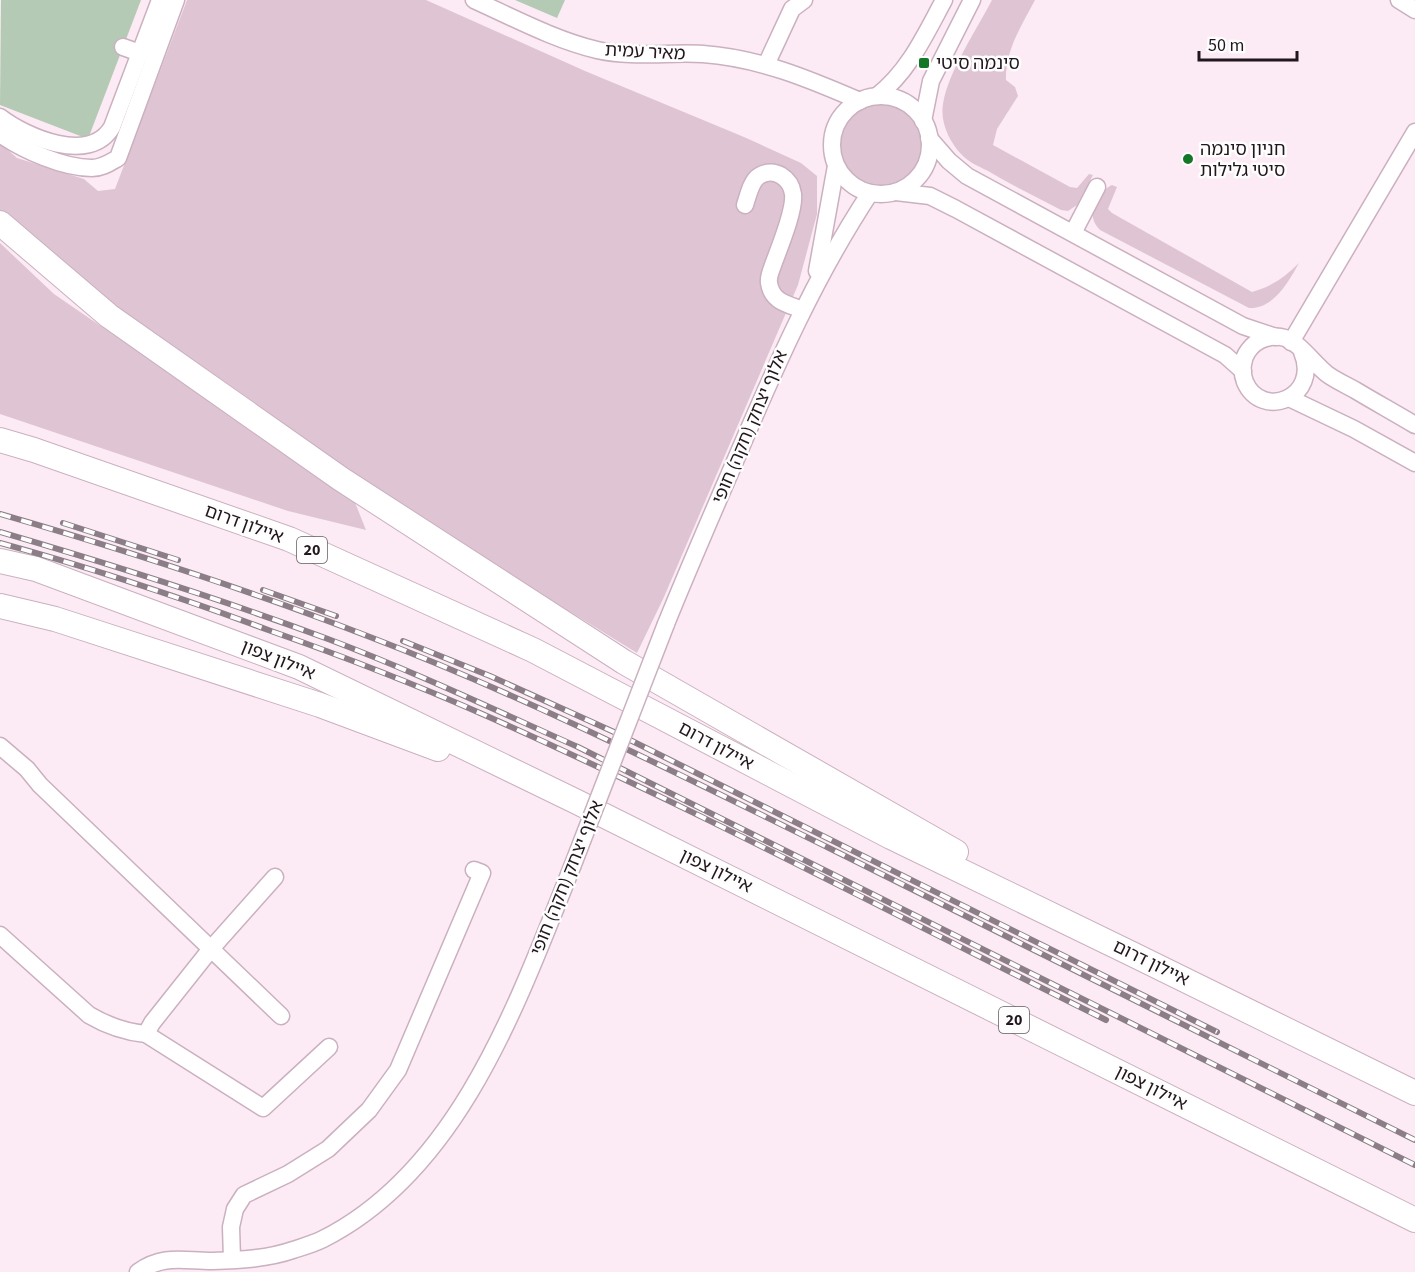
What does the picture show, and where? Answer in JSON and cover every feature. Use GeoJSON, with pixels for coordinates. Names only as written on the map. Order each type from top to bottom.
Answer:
{"type":"FeatureCollection","features":[{"type":"Feature","properties":{"kind":"highway"},"geometry":{"type":"LineString","coordinates":[[0,223],[109,316],[341,479],[536,605],[665,686],[1132,954]]}},
{"type":"Feature","properties":{"kind":"highway","name":"איילון דרום"},"geometry":{"type":"LineString","coordinates":[[0,440],[289,539],[533,650],[891,837],[1415,1094]]}},
{"type":"Feature","properties":{"kind":"highway","name":"איילון צפון"},"geometry":{"type":"LineString","coordinates":[[0,561],[36,569],[299,667],[575,801],[1415,1220]]}},
{"type":"Feature","properties":{"kind":"highway"},"geometry":{"type":"LineString","coordinates":[[0,606],[55,620],[320,705],[575,801]]}},
{"type":"Feature","properties":{"kind":"street"},"geometry":{"type":"LineString","coordinates":[[0,117],[30,135],[53,143],[79,145],[98,143],[107,137],[160,0]]}},
{"type":"Feature","properties":{"kind":"street"},"geometry":{"type":"LineString","coordinates":[[0,134],[12,143],[66,163],[92,168],[105,166],[117,158],[176,0]]}},
{"type":"Feature","properties":{"kind":"street","name":"מאיר עמית"},"geometry":{"type":"LineString","coordinates":[[474,0],[493,5],[575,44],[599,51],[621,54],[702,54],[766,65],[821,84],[860,101]]}},
{"type":"Feature","properties":{"kind":"street"},"geometry":{"type":"LineString","coordinates":[[944,0],[914,57],[893,84],[877,96],[860,101],[844,113],[838,122],[832,141],[836,166],[850,183],[870,193],[896,192],[930,196],[956,209],[1225,355],[1243,371]]}},
{"type":"Feature","properties":{"kind":"street"},"geometry":{"type":"LineString","coordinates":[[923,121],[931,81],[972,0]]}},
{"type":"Feature","properties":{"kind":"street"},"geometry":{"type":"LineString","coordinates":[[1399,0],[1415,10]]}},
{"type":"Feature","properties":{"kind":"street"},"geometry":{"type":"LineString","coordinates":[[766,65],[797,3]]}},
{"type":"Feature","properties":{"kind":"street"},"geometry":{"type":"LineString","coordinates":[[123,47],[140,53],[159,47]]}},
{"type":"Feature","properties":{"kind":"street"},"geometry":{"type":"LineString","coordinates":[[821,84],[831,95],[837,107],[838,122]]}},
{"type":"Feature","properties":{"kind":"street"},"geometry":{"type":"LineString","coordinates":[[877,96],[888,97],[908,105],[923,121],[929,138],[926,165],[919,176],[908,186],[896,192]]}},
{"type":"Feature","properties":{"kind":"street"},"geometry":{"type":"LineString","coordinates":[[1290,343],[1415,132]]}},
{"type":"Feature","properties":{"kind":"street"},"geometry":{"type":"LineString","coordinates":[[929,138],[949,161],[968,176],[1243,326],[1290,343],[1328,375],[1415,425]]}},
{"type":"Feature","properties":{"kind":"street","name":"אלוף יצחק (חקה) חופי"},"geometry":{"type":"LineString","coordinates":[[813,289],[836,166]]}},
{"type":"Feature","properties":{"kind":"street"},"geometry":{"type":"LineString","coordinates":[[745,205],[752,185],[759,176],[769,172],[782,175],[791,184],[794,197],[792,210],[768,280],[771,292],[778,302],[803,310]]}},
{"type":"Feature","properties":{"kind":"street"},"geometry":{"type":"LineString","coordinates":[[1073,233],[1097,187]]}},
{"type":"Feature","properties":{"kind":"street","name":"אלוף יצחק (חקה) חופי"},"geometry":{"type":"LineString","coordinates":[[138,1272],[151,1263],[167,1259],[232,1259],[274,1256],[321,1240],[368,1210],[428,1154],[462,1103],[510,1019],[572,867],[666,624],[781,354],[845,230],[870,193]]}},
{"type":"Feature","properties":{"kind":"street"},"geometry":{"type":"LineString","coordinates":[[1265,338],[1290,343],[1306,362],[1307,373],[1304,383],[1298,392],[1289,398],[1280,401],[1262,399],[1248,387],[1243,371],[1248,351],[1265,338]]}},
{"type":"Feature","properties":{"kind":"street"},"geometry":{"type":"LineString","coordinates":[[1289,398],[1354,429],[1415,463]]}},
{"type":"Feature","properties":{"kind":"street"},"geometry":{"type":"LineString","coordinates":[[0,746],[27,769],[40,785],[281,1016]]}},
{"type":"Feature","properties":{"kind":"street"},"geometry":{"type":"LineString","coordinates":[[232,1259],[231,1227],[235,1209],[244,1195],[288,1174],[328,1149],[369,1110],[398,1070],[482,873],[474,870]]}},
{"type":"Feature","properties":{"kind":"street"},"geometry":{"type":"LineString","coordinates":[[146,1034],[152,1023],[210,950],[275,877]]}},
{"type":"Feature","properties":{"kind":"street"},"geometry":{"type":"LineString","coordinates":[[0,935],[89,1015],[103,1023],[146,1034],[264,1108],[329,1047]]}},
{"type":"Feature","properties":{"kind":"shaded area"},"geometry":{"type":"Polygon","coordinates":[[[187,0],[426,0],[585,71],[744,137],[801,163],[817,176],[817,214],[798,285],[664,597],[637,653],[366,486],[110,309],[0,212],[0,143],[17,158],[84,179],[98,191],[115,189],[187,0]]]}},
{"type":"Feature","properties":{"kind":"shaded area"},"geometry":{"type":"Polygon","coordinates":[[[992,0],[1035,0],[1015,38],[1006,69],[1006,80],[1015,87],[1018,96],[997,129],[993,145],[1070,187],[1077,188],[1089,174],[1093,175],[1077,205],[1068,211],[1061,210],[970,162],[957,149],[946,131],[942,111],[946,92],[964,51],[992,0]]]}},
{"type":"Feature","properties":{"kind":"shaded area"},"geometry":{"type":"Polygon","coordinates":[[[881,103],[905,110],[917,122],[924,146],[917,170],[905,182],[881,189],[857,182],[845,170],[838,146],[845,122],[857,110],[881,103]]]}},
{"type":"Feature","properties":{"kind":"shaded area"},"geometry":{"type":"Polygon","coordinates":[[[1112,185],[1117,187],[1108,209],[1112,213],[1252,292],[1277,281],[1299,263],[1280,293],[1266,304],[1249,308],[1100,230],[1093,220],[1094,209],[1102,194],[1112,185]]]}},
{"type":"Feature","properties":{"kind":"shaded area"},"geometry":{"type":"Polygon","coordinates":[[[0,243],[54,294],[354,500],[366,530],[288,511],[0,414],[0,243]]]}},
{"type":"Feature","properties":{"kind":"building"},"geometry":{"type":"Polygon","coordinates":[[[1,0],[141,0],[88,139],[0,105],[1,0]]]}},
{"type":"Feature","properties":{"kind":"building"},"geometry":{"type":"Polygon","coordinates":[[[515,0],[565,0],[557,18],[515,0]]]}},
{"type":"Feature","properties":{"kind":"railway"},"geometry":{"type":"LineString","coordinates":[[0,514],[140,556],[279,603],[429,660],[487,685],[716,792],[1415,1140]]}},
{"type":"Feature","properties":{"kind":"railway"},"geometry":{"type":"LineString","coordinates":[[63,523],[178,560]]}},
{"type":"Feature","properties":{"kind":"railway"},"geometry":{"type":"LineString","coordinates":[[0,532],[165,582],[287,624],[391,664],[485,705],[578,747],[1415,1165]]}},
{"type":"Feature","properties":{"kind":"railway"},"geometry":{"type":"LineString","coordinates":[[0,543],[103,573],[204,607],[403,680],[560,749],[717,824],[1106,1020]]}},
{"type":"Feature","properties":{"kind":"railway"},"geometry":{"type":"LineString","coordinates":[[263,590],[336,616]]}},
{"type":"Feature","properties":{"kind":"railway"},"geometry":{"type":"LineString","coordinates":[[403,641],[490,676],[614,732],[1217,1032]]}},
{"type":"Feature","properties":{"kind":"place","name":"סינמה סיטי"},"geometry":{"type":"Point","coordinates":[924,63]}},
{"type":"Feature","properties":{"kind":"place","name":"חניון סינמה סיטי גלילות"},"geometry":{"type":"Point","coordinates":[1188,159]}}]}
